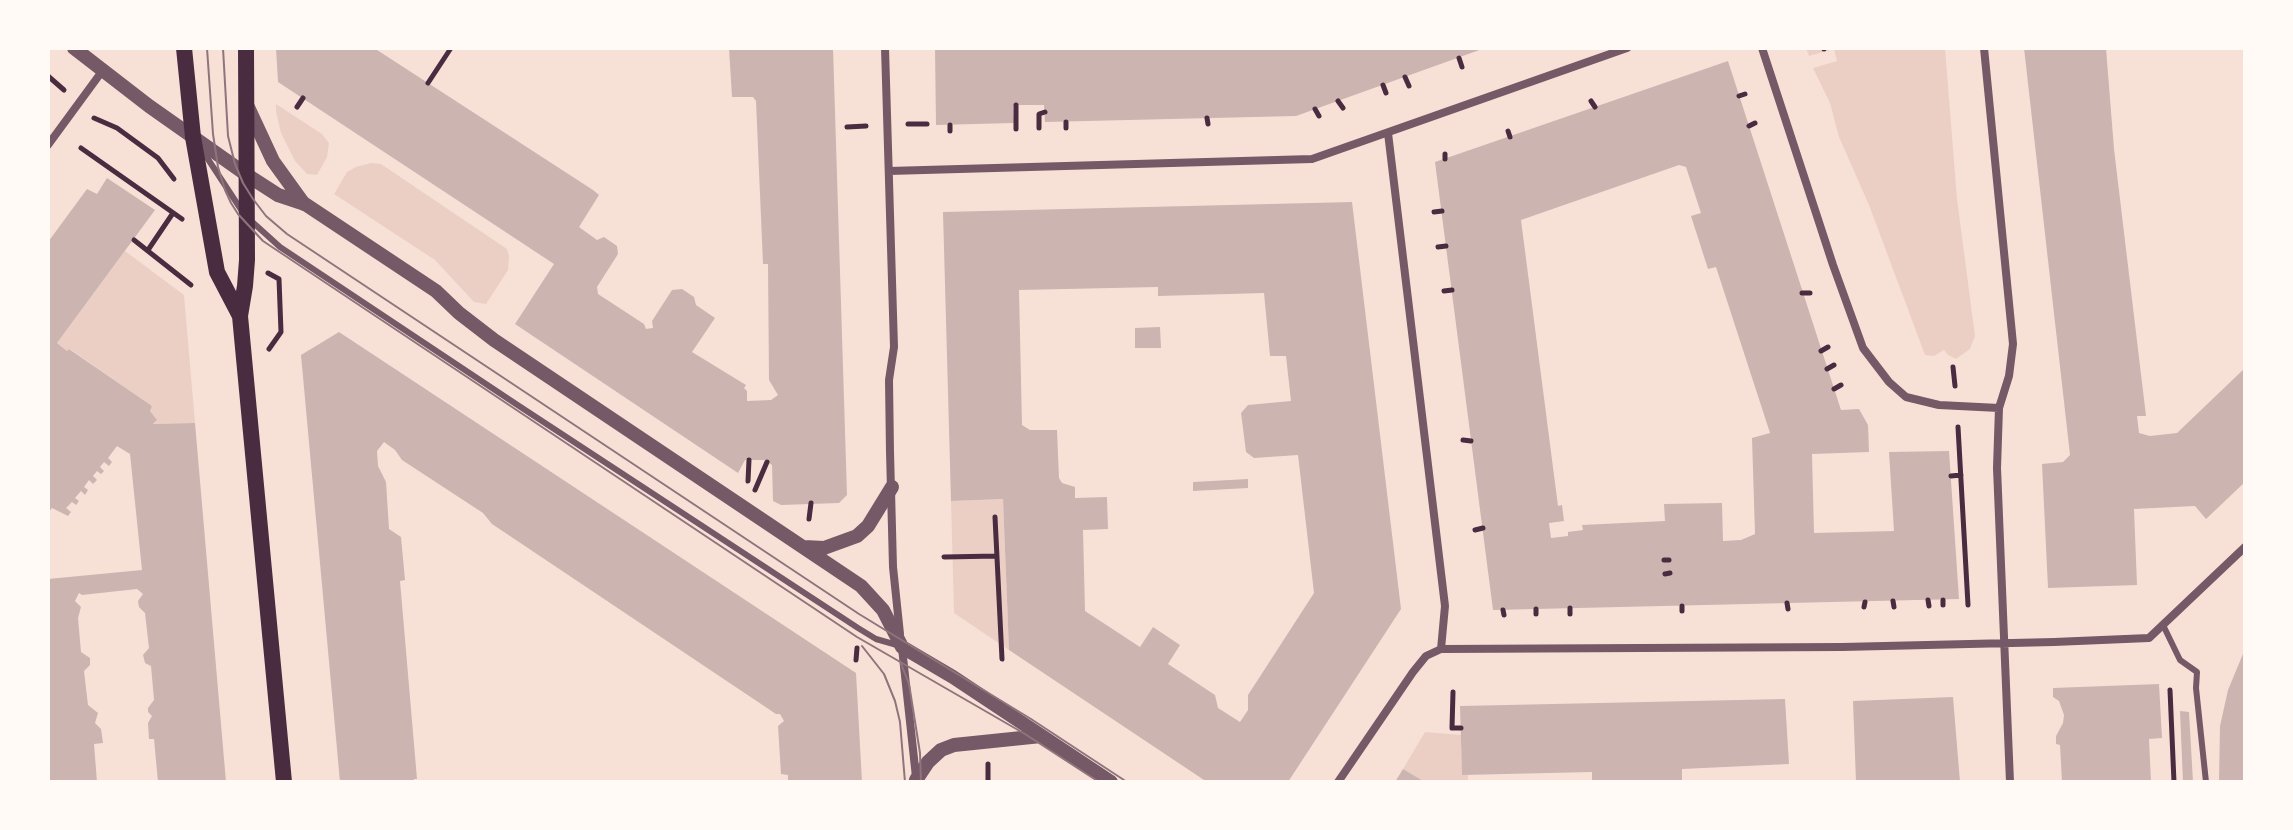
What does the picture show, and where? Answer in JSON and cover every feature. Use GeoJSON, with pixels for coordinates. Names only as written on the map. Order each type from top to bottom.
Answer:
{"type":"FeatureCollection","features":[{"type":"Feature","properties":{"kind":"main road"},"geometry":{"type":"LineString","coordinates":[[184,48],[193,137],[217,272],[240,316]]}},
{"type":"Feature","properties":{"kind":"main road"},"geometry":{"type":"LineString","coordinates":[[246,48],[245,286],[240,316],[284,782]]}},
{"type":"Feature","properties":{"kind":"street"},"geometry":{"type":"LineString","coordinates":[[74,48],[247,175],[278,195],[305,204],[436,291],[494,340],[861,586],[883,610],[902,647],[953,677],[1111,782]]}},
{"type":"Feature","properties":{"kind":"street"},"geometry":{"type":"LineString","coordinates":[[885,48],[894,347],[889,380],[893,567],[916,781]]}},
{"type":"Feature","properties":{"kind":"street"},"geometry":{"type":"LineString","coordinates":[[889,171],[1312,159],[1627,48]]}},
{"type":"Feature","properties":{"kind":"street"},"geometry":{"type":"LineString","coordinates":[[1762,48],[1863,348],[1889,382],[1906,397],[1925,402],[1999,408]]}},
{"type":"Feature","properties":{"kind":"street"},"geometry":{"type":"LineString","coordinates":[[1984,48],[2013,344],[2009,376],[1999,408],[1997,468],[2010,782]]}},
{"type":"Feature","properties":{"kind":"street"},"geometry":{"type":"LineString","coordinates":[[48,145],[103,70]]}},
{"type":"Feature","properties":{"kind":"street"},"geometry":{"type":"LineString","coordinates":[[247,104],[273,161],[305,204]]}},
{"type":"Feature","properties":{"kind":"street"},"geometry":{"type":"LineString","coordinates":[[1388,133],[1445,606],[1441,649]]}},
{"type":"Feature","properties":{"kind":"street"},"geometry":{"type":"LineString","coordinates":[[804,547],[824,548],[857,536],[868,526],[892,487]]}},
{"type":"Feature","properties":{"kind":"street"},"geometry":{"type":"LineString","coordinates":[[1338,782],[1413,672],[1426,656],[1441,649],[1487,651],[2003,643],[2149,638],[2245,547]]}},
{"type":"Feature","properties":{"kind":"street"},"geometry":{"type":"LineString","coordinates":[[916,781],[928,762],[941,750],[954,745],[1041,736]]}},
{"type":"Feature","properties":{"kind":"lane"},"geometry":{"type":"LineString","coordinates":[[193,137],[245,216],[280,247],[858,628],[876,639],[902,647]]}},
{"type":"Feature","properties":{"kind":"lane"},"geometry":{"type":"LineString","coordinates":[[2163,625],[2180,660],[2197,672],[2206,782]]}},
{"type":"Feature","properties":{"kind":"path"},"geometry":{"type":"LineString","coordinates":[[428,83],[451,48]]}},
{"type":"Feature","properties":{"kind":"path"},"geometry":{"type":"LineString","coordinates":[[1459,58],[1462,67]]}},
{"type":"Feature","properties":{"kind":"path"},"geometry":{"type":"LineString","coordinates":[[1405,77],[1409,86]]}},
{"type":"Feature","properties":{"kind":"path"},"geometry":{"type":"LineString","coordinates":[[1383,85],[1386,93]]}},
{"type":"Feature","properties":{"kind":"path"},"geometry":{"type":"LineString","coordinates":[[297,107],[303,98]]}},
{"type":"Feature","properties":{"kind":"path"},"geometry":{"type":"LineString","coordinates":[[1338,101],[1343,108]]}},
{"type":"Feature","properties":{"kind":"path"},"geometry":{"type":"LineString","coordinates":[[1016,105],[1016,129]]}},
{"type":"Feature","properties":{"kind":"path"},"geometry":{"type":"LineString","coordinates":[[1315,109],[1319,116]]}},
{"type":"Feature","properties":{"kind":"path"},"geometry":{"type":"LineString","coordinates":[[1039,128],[1039,114],[1045,112]]}},
{"type":"Feature","properties":{"kind":"path"},"geometry":{"type":"LineString","coordinates":[[117,128],[158,158],[172,175],[176,186]]}},
{"type":"Feature","properties":{"kind":"path"},"geometry":{"type":"LineString","coordinates":[[81,148],[185,221],[183,209]]}},
{"type":"Feature","properties":{"kind":"path"},"geometry":{"type":"LineString","coordinates":[[1434,212],[1442,211]]}},
{"type":"Feature","properties":{"kind":"path"},"geometry":{"type":"LineString","coordinates":[[148,250],[173,213]]}},
{"type":"Feature","properties":{"kind":"path"},"geometry":{"type":"LineString","coordinates":[[134,240],[191,285]]}},
{"type":"Feature","properties":{"kind":"path"},"geometry":{"type":"LineString","coordinates":[[1438,247],[1446,246]]}},
{"type":"Feature","properties":{"kind":"path"},"geometry":{"type":"LineString","coordinates":[[279,279],[281,332]]}},
{"type":"Feature","properties":{"kind":"path"},"geometry":{"type":"LineString","coordinates":[[1444,291],[1452,290]]}},
{"type":"Feature","properties":{"kind":"path"},"geometry":{"type":"LineString","coordinates":[[1802,293],[1810,293]]}},
{"type":"Feature","properties":{"kind":"path"},"geometry":{"type":"LineString","coordinates":[[1821,351],[1828,347]]}},
{"type":"Feature","properties":{"kind":"path"},"geometry":{"type":"LineString","coordinates":[[1827,369],[1834,365]]}},
{"type":"Feature","properties":{"kind":"path"},"geometry":{"type":"LineString","coordinates":[[1953,367],[1968,605]]}},
{"type":"Feature","properties":{"kind":"path"},"geometry":{"type":"LineString","coordinates":[[1834,389],[1841,385]]}},
{"type":"Feature","properties":{"kind":"path"},"geometry":{"type":"LineString","coordinates":[[1463,440],[1471,441]]}},
{"type":"Feature","properties":{"kind":"path"},"geometry":{"type":"LineString","coordinates":[[747,486],[749,460]]}},
{"type":"Feature","properties":{"kind":"path"},"geometry":{"type":"LineString","coordinates":[[755,491],[767,462]]}},
{"type":"Feature","properties":{"kind":"path"},"geometry":{"type":"LineString","coordinates":[[1951,476],[1961,475]]}},
{"type":"Feature","properties":{"kind":"path"},"geometry":{"type":"LineString","coordinates":[[809,519],[811,503]]}},
{"type":"Feature","properties":{"kind":"path"},"geometry":{"type":"LineString","coordinates":[[995,517],[1002,659]]}},
{"type":"Feature","properties":{"kind":"path"},"geometry":{"type":"LineString","coordinates":[[1475,530],[1483,528]]}},
{"type":"Feature","properties":{"kind":"path"},"geometry":{"type":"LineString","coordinates":[[944,557],[997,556]]}},
{"type":"Feature","properties":{"kind":"path"},"geometry":{"type":"LineString","coordinates":[[2170,690],[2174,782]]}},
{"type":"Feature","properties":{"kind":"path"},"geometry":{"type":"LineString","coordinates":[[1453,692],[1452,728],[1461,728]]}},
{"type":"Feature","properties":{"kind":"path"},"geometry":{"type":"LineString","coordinates":[[988,764],[988,782]]}},
{"type":"Feature","properties":{"kind":"shaded area"},"geometry":{"type":"Polygon","coordinates":[[[1806,48],[1945,48],[1957,199],[1975,336],[1970,349],[1956,359],[1944,350],[1934,356],[1925,355],[1869,205],[1839,137],[1830,103],[1813,68],[1837,61],[1834,49],[1809,56],[1806,48]]]}},
{"type":"Feature","properties":{"kind":"shaded area"},"geometry":{"type":"Polygon","coordinates":[[[276,104],[322,134],[329,143],[327,157],[317,175],[307,174],[295,161],[281,133],[276,104]]]}},
{"type":"Feature","properties":{"kind":"shaded area"},"geometry":{"type":"Polygon","coordinates":[[[371,163],[381,164],[507,249],[508,270],[486,304],[474,302],[435,260],[334,194],[347,172],[371,163]]]}},
{"type":"Feature","properties":{"kind":"shaded area"},"geometry":{"type":"Polygon","coordinates":[[[125,251],[184,295],[195,423],[153,424],[157,420],[150,411],[152,406],[57,343],[125,251]]]}},
{"type":"Feature","properties":{"kind":"shaded area"},"geometry":{"type":"Polygon","coordinates":[[[1003,499],[1009,650],[954,613],[951,501],[1003,499]]]}},
{"type":"Feature","properties":{"kind":"shaded area"},"geometry":{"type":"Polygon","coordinates":[[[1425,732],[1461,735],[1462,774],[1468,775],[1468,782],[1425,782],[1403,769],[1425,732]]]}},
{"type":"Feature","properties":{"kind":"building"},"geometry":{"type":"Polygon","coordinates":[[[276,48],[374,48],[593,190],[599,195],[579,227],[597,240],[604,237],[617,246],[618,254],[597,287],[598,294],[644,324],[646,329],[653,328],[652,321],[672,290],[682,289],[694,297],[696,305],[715,318],[692,352],[746,385],[747,401],[771,400],[778,395],[769,380],[768,264],[763,264],[756,101],[753,97],[732,97],[729,48],[833,48],[847,495],[839,503],[781,505],[773,501],[772,465],[764,460],[745,460],[738,473],[515,324],[554,264],[278,82],[276,48]]]}},
{"type":"Feature","properties":{"kind":"building"},"geometry":{"type":"Polygon","coordinates":[[[935,48],[1485,48],[1296,116],[1045,122],[1044,105],[1016,105],[1013,106],[1014,123],[936,125],[935,48]]]}},
{"type":"Feature","properties":{"kind":"building"},"geometry":{"type":"Polygon","coordinates":[[[2024,48],[2106,48],[2114,149],[2146,416],[2137,416],[2139,433],[2150,436],[2177,433],[2245,368],[2245,482],[2206,519],[2195,506],[2134,509],[2137,585],[2048,588],[2042,464],[2063,462],[2070,455],[2024,48]]]}},
{"type":"Feature","properties":{"kind":"building"},"geometry":{"type":"Polygon","coordinates":[[[1728,61],[1841,410],[1859,409],[1868,425],[1869,452],[1812,454],[1814,533],[1894,531],[1889,452],[1949,451],[1959,599],[1493,610],[1435,162],[1728,61]],[[1679,165],[1521,220],[1558,506],[1562,505],[1564,521],[1549,523],[1551,538],[1583,530],[1582,525],[1665,521],[1664,504],[1722,503],[1723,541],[1741,540],[1755,534],[1752,438],[1770,433],[1716,267],[1708,269],[1691,216],[1701,213],[1686,167],[1679,165]]]}},
{"type":"Feature","properties":{"kind":"building"},"geometry":{"type":"Polygon","coordinates":[[[107,178],[155,210],[57,343],[152,406],[150,411],[157,420],[153,424],[195,423],[226,782],[158,782],[154,739],[149,739],[148,723],[152,716],[148,708],[154,700],[151,666],[145,663],[143,655],[149,648],[145,613],[138,601],[143,594],[137,589],[79,593],[75,601],[81,607],[78,618],[81,652],[90,658],[90,665],[84,671],[88,705],[98,713],[95,723],[101,729],[103,743],[94,744],[97,782],[48,782],[48,579],[142,570],[130,454],[117,446],[108,458],[112,462],[109,466],[104,462],[100,467],[104,471],[101,474],[97,471],[93,476],[97,480],[93,484],[89,480],[84,487],[88,490],[85,495],[81,491],[75,498],[79,501],[76,505],[72,502],[66,508],[71,512],[68,516],[52,508],[48,513],[48,242],[87,189],[97,194],[107,178]]]}},
{"type":"Feature","properties":{"kind":"building"},"geometry":{"type":"Polygon","coordinates":[[[1352,202],[1401,609],[1288,782],[1207,782],[1009,650],[1003,499],[951,501],[943,212],[1352,202]],[[1158,287],[1019,290],[1022,425],[1030,430],[1057,430],[1059,478],[1062,483],[1075,487],[1075,498],[1107,497],[1108,529],[1083,530],[1085,611],[1140,647],[1153,627],[1180,645],[1168,664],[1215,695],[1218,708],[1240,722],[1248,710],[1248,695],[1314,593],[1298,455],[1254,458],[1246,452],[1241,413],[1248,405],[1291,401],[1286,356],[1270,356],[1264,293],[1158,296],[1158,287]]]}},
{"type":"Feature","properties":{"kind":"building"},"geometry":{"type":"Polygon","coordinates":[[[1160,327],[1161,348],[1135,348],[1135,328],[1160,327]]]}},
{"type":"Feature","properties":{"kind":"building"},"geometry":{"type":"Polygon","coordinates":[[[339,332],[856,673],[862,782],[788,782],[788,775],[781,774],[778,726],[784,721],[780,714],[492,524],[483,513],[402,460],[384,442],[377,451],[378,466],[386,482],[389,529],[401,537],[405,580],[400,581],[417,779],[414,782],[340,782],[301,355],[339,332]]]}},
{"type":"Feature","properties":{"kind":"building"},"geometry":{"type":"Polygon","coordinates":[[[1248,479],[1248,488],[1193,491],[1193,482],[1248,479]]]}},
{"type":"Feature","properties":{"kind":"building"},"geometry":{"type":"Polygon","coordinates":[[[2245,649],[2245,782],[2219,782],[2220,726],[2228,690],[2245,649]]]}},
{"type":"Feature","properties":{"kind":"building"},"geometry":{"type":"Polygon","coordinates":[[[2159,684],[2162,738],[2149,739],[2151,782],[2062,782],[2060,745],[2056,744],[2056,736],[2064,715],[2059,701],[2053,697],[2053,688],[2159,684]]]}},
{"type":"Feature","properties":{"kind":"building"},"geometry":{"type":"Polygon","coordinates":[[[1953,697],[1960,782],[1856,782],[1853,701],[1953,697]]]}},
{"type":"Feature","properties":{"kind":"building"},"geometry":{"type":"Polygon","coordinates":[[[1785,699],[1789,764],[1682,769],[1682,782],[1592,782],[1592,772],[1462,775],[1460,706],[1785,699]]]}},
{"type":"Feature","properties":{"kind":"building"},"geometry":{"type":"Polygon","coordinates":[[[2180,711],[2189,712],[2193,782],[2183,782],[2180,711]]]}},
{"type":"Feature","properties":{"kind":"building"},"geometry":{"type":"Polygon","coordinates":[[[1403,769],[1425,782],[1395,782],[1403,769]]]}},
{"type":"Feature","properties":{"kind":"tram line"},"geometry":{"type":"LineString","coordinates":[[207,48],[218,167],[231,203],[263,241],[857,637],[1025,734],[1099,782]]}},
{"type":"Feature","properties":{"kind":"tram line"},"geometry":{"type":"LineString","coordinates":[[223,48],[228,136],[235,164],[253,199],[266,216],[287,234],[859,614],[1127,782]]}},
{"type":"Feature","properties":{"kind":"tram line"},"geometry":{"type":"LineString","coordinates":[[862,646],[884,674],[895,701],[905,782]]}},
{"type":"Feature","properties":{"kind":"tram line"},"geometry":{"type":"LineString","coordinates":[[900,661],[909,684],[920,753],[921,782]]}}]}
